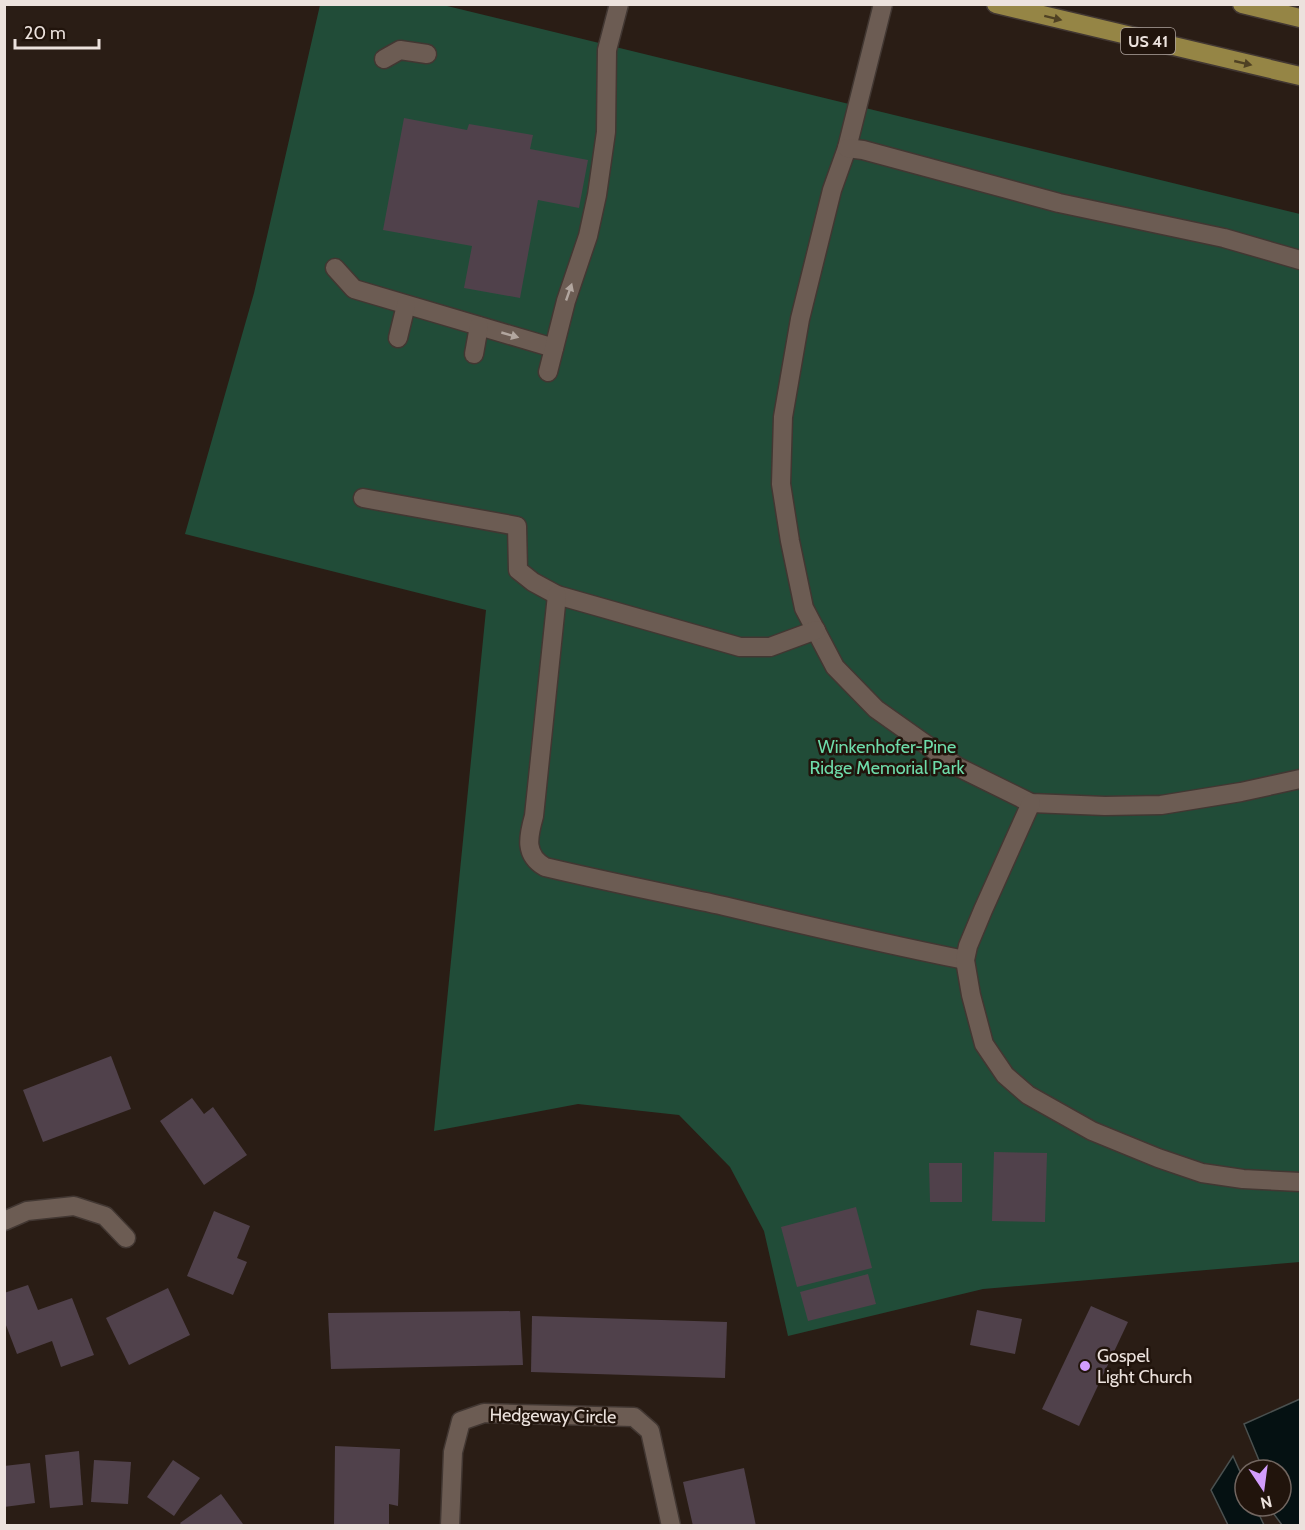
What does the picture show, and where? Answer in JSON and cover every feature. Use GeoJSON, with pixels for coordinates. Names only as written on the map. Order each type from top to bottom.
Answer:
{"type":"FeatureCollection","features":[{"type":"Feature","properties":{"kind":"main road","name":"US 41"},"geometry":{"type":"LineString","coordinates":[[996,4],[1300,76]]}},
{"type":"Feature","properties":{"kind":"main road"},"geometry":{"type":"LineString","coordinates":[[1242,4],[1300,18]]}},
{"type":"Feature","properties":{"kind":"street"},"geometry":{"type":"LineString","coordinates":[[548,372],[566,301],[588,236],[597,195],[606,132],[607,50],[619,4]]}},
{"type":"Feature","properties":{"kind":"street"},"geometry":{"type":"LineString","coordinates":[[883,4],[847,148],[832,190],[800,319],[783,417],[781,484],[804,608],[835,667],[876,710],[958,767],[1031,803],[1105,806],[1161,805],[1241,792],[1300,779]]}},
{"type":"Feature","properties":{"kind":"street"},"geometry":{"type":"LineString","coordinates":[[384,59],[400,50],[427,54]]}},
{"type":"Feature","properties":{"kind":"street"},"geometry":{"type":"LineString","coordinates":[[847,148],[863,150],[1059,203],[1224,238],[1300,260]]}},
{"type":"Feature","properties":{"kind":"street"},"geometry":{"type":"LineString","coordinates":[[335,268],[354,289],[554,348]]}},
{"type":"Feature","properties":{"kind":"street"},"geometry":{"type":"LineString","coordinates":[[398,338],[406,305]]}},
{"type":"Feature","properties":{"kind":"street"},"geometry":{"type":"LineString","coordinates":[[474,354],[479,326]]}},
{"type":"Feature","properties":{"kind":"street"},"geometry":{"type":"LineString","coordinates":[[363,498],[517,526],[518,570],[532,582],[558,595],[740,647],[770,646],[816,630]]}},
{"type":"Feature","properties":{"kind":"street"},"geometry":{"type":"LineString","coordinates":[[558,595],[534,816],[530,828],[529,849],[536,862],[545,867],[626,886],[965,960]]}},
{"type":"Feature","properties":{"kind":"street"},"geometry":{"type":"LineString","coordinates":[[1031,803],[982,910],[965,960],[971,995],[984,1044],[1005,1075],[1028,1095],[1092,1131],[1158,1158],[1202,1173],[1243,1179],[1300,1182]]}},
{"type":"Feature","properties":{"kind":"street"},"geometry":{"type":"LineString","coordinates":[[4,1221],[27,1211],[74,1206],[105,1216],[126,1238]]}},
{"type":"Feature","properties":{"kind":"street","name":"Hedgeway Circle"},"geometry":{"type":"LineString","coordinates":[[450,1526],[453,1452],[461,1421],[484,1413],[634,1417],[650,1431],[671,1526]]}},
{"type":"Feature","properties":{"kind":"green space","name":"Winkenhofer-Pine Ridge Memorial Park"},"geometry":{"type":"Polygon","coordinates":[[[320,5],[443,5],[1300,214],[1300,1262],[983,1289],[788,1336],[764,1231],[730,1167],[679,1115],[578,1104],[434,1131],[486,610],[185,534],[254,293],[320,5]]]}},
{"type":"Feature","properties":{"kind":"shaded area"},"geometry":{"type":"Polygon","coordinates":[[[1300,1399],[1300,1525],[1282,1525],[1277,1518],[1293,1518],[1293,1458],[1258,1458],[1244,1424],[1300,1399]]]}},
{"type":"Feature","properties":{"kind":"shaded area"},"geometry":{"type":"Polygon","coordinates":[[[1233,1456],[1233,1518],[1261,1518],[1264,1525],[1228,1525],[1211,1490],[1233,1456]]]}},
{"type":"Feature","properties":{"kind":"building"},"geometry":{"type":"Polygon","coordinates":[[[404,118],[467,130],[469,124],[533,135],[530,149],[588,160],[579,208],[538,200],[520,298],[464,288],[472,246],[383,230],[404,118]]]}},
{"type":"Feature","properties":{"kind":"building"},"geometry":{"type":"Polygon","coordinates":[[[111,1056],[131,1109],[43,1142],[23,1090],[111,1056]]]}},
{"type":"Feature","properties":{"kind":"building"},"geometry":{"type":"Polygon","coordinates":[[[192,1098],[204,1114],[213,1107],[247,1155],[204,1185],[160,1121],[192,1098]]]}},
{"type":"Feature","properties":{"kind":"building"},"geometry":{"type":"Polygon","coordinates":[[[994,1152],[1047,1153],[1045,1222],[992,1221],[994,1152]]]}},
{"type":"Feature","properties":{"kind":"building"},"geometry":{"type":"Polygon","coordinates":[[[929,1163],[962,1163],[962,1202],[930,1202],[929,1163]]]}},
{"type":"Feature","properties":{"kind":"building"},"geometry":{"type":"Polygon","coordinates":[[[856,1207],[872,1268],[797,1287],[781,1227],[856,1207]]]}},
{"type":"Feature","properties":{"kind":"building"},"geometry":{"type":"Polygon","coordinates":[[[214,1211],[250,1226],[237,1258],[247,1262],[233,1295],[187,1276],[214,1211]]]}},
{"type":"Feature","properties":{"kind":"building"},"geometry":{"type":"Polygon","coordinates":[[[868,1274],[876,1304],[808,1321],[800,1292],[868,1274]]]}},
{"type":"Feature","properties":{"kind":"building"},"geometry":{"type":"Polygon","coordinates":[[[28,1285],[38,1310],[72,1298],[94,1355],[61,1367],[52,1341],[17,1354],[4,1320],[4,1293],[28,1285]]]}},
{"type":"Feature","properties":{"kind":"building"},"geometry":{"type":"Polygon","coordinates":[[[168,1288],[190,1335],[129,1365],[106,1318],[168,1288]]]}},
{"type":"Feature","properties":{"kind":"building","name":"Gospel Light Church"},"geometry":{"type":"Polygon","coordinates":[[[1091,1306],[1128,1322],[1079,1426],[1042,1409],[1091,1306]]]}},
{"type":"Feature","properties":{"kind":"building"},"geometry":{"type":"Polygon","coordinates":[[[977,1310],[1022,1319],[1015,1354],[970,1345],[977,1310]]]}},
{"type":"Feature","properties":{"kind":"building"},"geometry":{"type":"Polygon","coordinates":[[[520,1311],[523,1365],[331,1369],[328,1313],[520,1311]]]}},
{"type":"Feature","properties":{"kind":"building"},"geometry":{"type":"Polygon","coordinates":[[[532,1316],[727,1322],[725,1378],[531,1372],[532,1316]]]}},
{"type":"Feature","properties":{"kind":"building"},"geometry":{"type":"Polygon","coordinates":[[[335,1446],[400,1449],[398,1506],[389,1504],[389,1526],[334,1526],[335,1446]]]}},
{"type":"Feature","properties":{"kind":"building"},"geometry":{"type":"Polygon","coordinates":[[[79,1451],[83,1505],[50,1508],[45,1455],[79,1451]]]}},
{"type":"Feature","properties":{"kind":"building"},"geometry":{"type":"Polygon","coordinates":[[[94,1460],[131,1462],[128,1504],[91,1502],[94,1460]]]}},
{"type":"Feature","properties":{"kind":"building"},"geometry":{"type":"Polygon","coordinates":[[[173,1460],[200,1478],[174,1516],[147,1497],[173,1460]]]}},
{"type":"Feature","properties":{"kind":"building"},"geometry":{"type":"Polygon","coordinates":[[[30,1463],[35,1503],[4,1507],[4,1466],[30,1463]]]}},
{"type":"Feature","properties":{"kind":"building"},"geometry":{"type":"Polygon","coordinates":[[[744,1468],[756,1526],[693,1526],[683,1482],[744,1468]]]}},
{"type":"Feature","properties":{"kind":"building"},"geometry":{"type":"Polygon","coordinates":[[[221,1494],[243,1524],[182,1526],[180,1523],[221,1494]]]}},
{"type":"Feature","properties":{"kind":"place","name":"Gospel Light Church"},"geometry":{"type":"Point","coordinates":[1085,1366]}}]}
